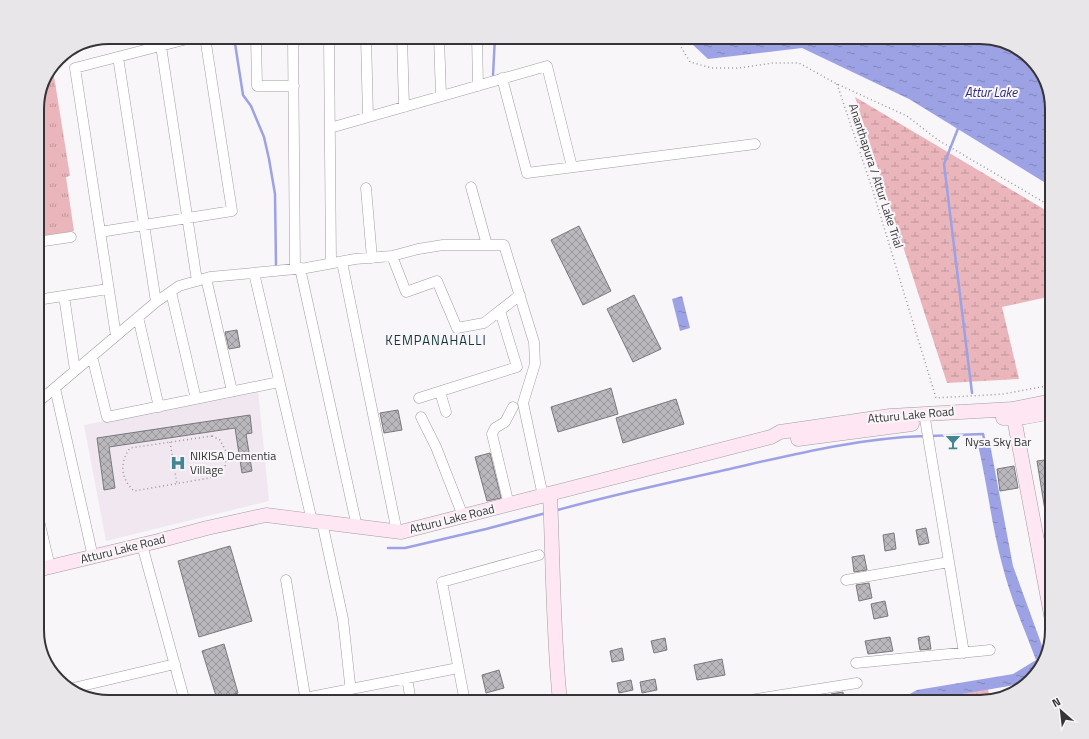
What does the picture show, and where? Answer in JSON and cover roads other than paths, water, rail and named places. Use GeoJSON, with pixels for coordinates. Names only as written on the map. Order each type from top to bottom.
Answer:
{"type":"FeatureCollection","features":[{"type":"Feature","properties":{"kind":"street"},"geometry":{"type":"LineString","coordinates":[[116,336],[75,68],[169,44]]}},
{"type":"Feature","properties":{"kind":"street"},"geometry":{"type":"LineString","coordinates":[[100,232],[232,211],[206,44]]}},
{"type":"Feature","properties":{"kind":"street"},"geometry":{"type":"LineString","coordinates":[[256,44],[257,86],[294,86]]}},
{"type":"Feature","properties":{"kind":"street"},"geometry":{"type":"LineString","coordinates":[[293,44],[297,268],[357,527]]}},
{"type":"Feature","properties":{"kind":"street"},"geometry":{"type":"LineString","coordinates":[[329,44],[331,264]]}},
{"type":"Feature","properties":{"kind":"street"},"geometry":{"type":"LineString","coordinates":[[366,44],[368,118]]}},
{"type":"Feature","properties":{"kind":"street"},"geometry":{"type":"LineString","coordinates":[[402,44],[404,107]]}},
{"type":"Feature","properties":{"kind":"street"},"geometry":{"type":"LineString","coordinates":[[439,44],[441,96]]}},
{"type":"Feature","properties":{"kind":"street"},"geometry":{"type":"LineString","coordinates":[[477,44],[478,86]]}},
{"type":"Feature","properties":{"kind":"street"},"geometry":{"type":"LineString","coordinates":[[161,46],[187,217],[201,280],[232,392]]}},
{"type":"Feature","properties":{"kind":"street"},"geometry":{"type":"LineString","coordinates":[[118,57],[156,302]]}},
{"type":"Feature","properties":{"kind":"street"},"geometry":{"type":"LineString","coordinates":[[330,128],[547,66],[572,167]]}},
{"type":"Feature","properties":{"kind":"street"},"geometry":{"type":"LineString","coordinates":[[502,78],[527,173],[755,144]]}},
{"type":"Feature","properties":{"kind":"street"},"geometry":{"type":"LineString","coordinates":[[471,186],[487,245]]}},
{"type":"Feature","properties":{"kind":"street"},"geometry":{"type":"LineString","coordinates":[[366,188],[372,258]]}},
{"type":"Feature","properties":{"kind":"street"},"geometry":{"type":"LineString","coordinates":[[44,241],[71,237]]}},
{"type":"Feature","properties":{"kind":"street"},"geometry":{"type":"LineString","coordinates":[[44,397],[156,302],[179,286],[201,280],[392,256],[418,249],[443,246],[504,245],[534,342],[535,364],[523,403],[546,495],[554,577],[554,642],[559,695]]}},
{"type":"Feature","properties":{"kind":"street"},"geometry":{"type":"LineString","coordinates":[[392,256],[406,292],[437,281],[457,328],[484,323],[520,296]]}},
{"type":"Feature","properties":{"kind":"street"},"geometry":{"type":"LineString","coordinates":[[342,262],[397,532]]}},
{"type":"Feature","properties":{"kind":"street"},"geometry":{"type":"LineString","coordinates":[[254,273],[279,382],[343,619],[350,695]]}},
{"type":"Feature","properties":{"kind":"street"},"geometry":{"type":"LineString","coordinates":[[44,299],[108,289]]}},
{"type":"Feature","properties":{"kind":"street"},"geometry":{"type":"LineString","coordinates":[[171,292],[196,399]]}},
{"type":"Feature","properties":{"kind":"street"},"geometry":{"type":"LineString","coordinates":[[64,296],[75,370]]}},
{"type":"Feature","properties":{"kind":"street"},"geometry":{"type":"LineString","coordinates":[[500,311],[517,367]]}},
{"type":"Feature","properties":{"kind":"street"},"geometry":{"type":"LineString","coordinates":[[138,317],[159,407]]}},
{"type":"Feature","properties":{"kind":"street"},"geometry":{"type":"LineString","coordinates":[[92,356],[107,417],[279,382]]}},
{"type":"Feature","properties":{"kind":"street"},"geometry":{"type":"LineString","coordinates":[[419,398],[517,367],[535,364]]}},
{"type":"Feature","properties":{"kind":"street"},"geometry":{"type":"LineString","coordinates":[[55,388],[93,557]]}},
{"type":"Feature","properties":{"kind":"street"},"geometry":{"type":"LineString","coordinates":[[440,392],[446,412]]}},
{"type":"Feature","properties":{"kind":"street","name":"Atturu Lake Road"},"geometry":{"type":"LineString","coordinates":[[44,568],[266,515],[397,532],[771,437],[782,441],[898,425],[924,418],[1013,409],[1045,402]]}},
{"type":"Feature","properties":{"kind":"street"},"geometry":{"type":"LineString","coordinates":[[508,501],[492,434],[495,428],[505,422],[513,407]]}},
{"type":"Feature","properties":{"kind":"street","name":"Atturu Lake Road"},"geometry":{"type":"LineString","coordinates":[[924,418],[1014,418],[1045,413]]}},
{"type":"Feature","properties":{"kind":"street"},"geometry":{"type":"LineString","coordinates":[[421,417],[436,447],[463,516]]}},
{"type":"Feature","properties":{"kind":"street"},"geometry":{"type":"LineString","coordinates":[[924,418],[964,653]]}},
{"type":"Feature","properties":{"kind":"street"},"geometry":{"type":"LineString","coordinates":[[1014,418],[1045,583]]}},
{"type":"Feature","properties":{"kind":"street"},"geometry":{"type":"LineString","coordinates":[[142,545],[183,695]]}},
{"type":"Feature","properties":{"kind":"street"},"geometry":{"type":"LineString","coordinates":[[464,695],[442,582],[539,555]]}},
{"type":"Feature","properties":{"kind":"street"},"geometry":{"type":"LineString","coordinates":[[846,580],[949,562]]}},
{"type":"Feature","properties":{"kind":"street"},"geometry":{"type":"LineString","coordinates":[[286,580],[305,695]]}},
{"type":"Feature","properties":{"kind":"street"},"geometry":{"type":"LineString","coordinates":[[856,663],[990,650]]}},
{"type":"Feature","properties":{"kind":"street"},"geometry":{"type":"LineString","coordinates":[[79,688],[175,664]]}},
{"type":"Feature","properties":{"kind":"street"},"geometry":{"type":"LineString","coordinates":[[326,695],[458,668]]}},
{"type":"Feature","properties":{"kind":"street"},"geometry":{"type":"LineString","coordinates":[[407,678],[411,695]]}},
{"type":"Feature","properties":{"kind":"street"},"geometry":{"type":"LineString","coordinates":[[782,695],[857,683]]}},
{"type":"Feature","properties":{"kind":"water","name":"Attur Lake"},"geometry":{"type":"Polygon","coordinates":[[[692,44],[980,44],[997,46],[1009,51],[1023,60],[1034,73],[1042,88],[1045,109],[1045,183],[909,99],[802,48],[708,59],[692,44]]]}},
{"type":"Feature","properties":{"kind":"water"},"geometry":{"type":"Polygon","coordinates":[[[682,296],[690,328],[680,331],[672,299],[682,296]]]}},
{"type":"Feature","properties":{"kind":"water"},"geometry":{"type":"Polygon","coordinates":[[[989,439],[1013,566],[1043,648],[1038,659],[1029,673],[1017,683],[956,695],[908,695],[917,690],[1013,674],[1036,660],[1009,588],[1002,564],[977,441],[989,439]]]}},
{"type":"Feature","properties":{"kind":"waterway"},"geometry":{"type":"LineString","coordinates":[[235,44],[243,95],[251,106],[264,137],[269,159],[275,194],[276,265]]}},
{"type":"Feature","properties":{"kind":"waterway"},"geometry":{"type":"LineString","coordinates":[[493,75],[495,44]]}},
{"type":"Feature","properties":{"kind":"waterway"},"geometry":{"type":"LineString","coordinates":[[959,126],[944,164],[972,393]]}},
{"type":"Feature","properties":{"kind":"waterway"},"geometry":{"type":"LineString","coordinates":[[930,436],[983,434],[985,443]]}},
{"type":"Feature","properties":{"kind":"waterway"},"geometry":{"type":"LineString","coordinates":[[554,511],[640,489],[800,453],[875,440],[925,436]]}},
{"type":"Feature","properties":{"kind":"waterway"},"geometry":{"type":"LineString","coordinates":[[388,548],[405,548],[546,513]]}},
{"type":"Feature","properties":{"kind":"place","name":"Nysa Sky Bar"},"geometry":{"type":"Point","coordinates":[953,442]}},
{"type":"Feature","properties":{"kind":"place","name":"NIKISA Dementia Village"},"geometry":{"type":"Point","coordinates":[178,463]}},
{"type":"Feature","properties":{"kind":"district","name":"KEMPANAHALLI"},"geometry":{"type":"Point","coordinates":[436,340]}}]}
